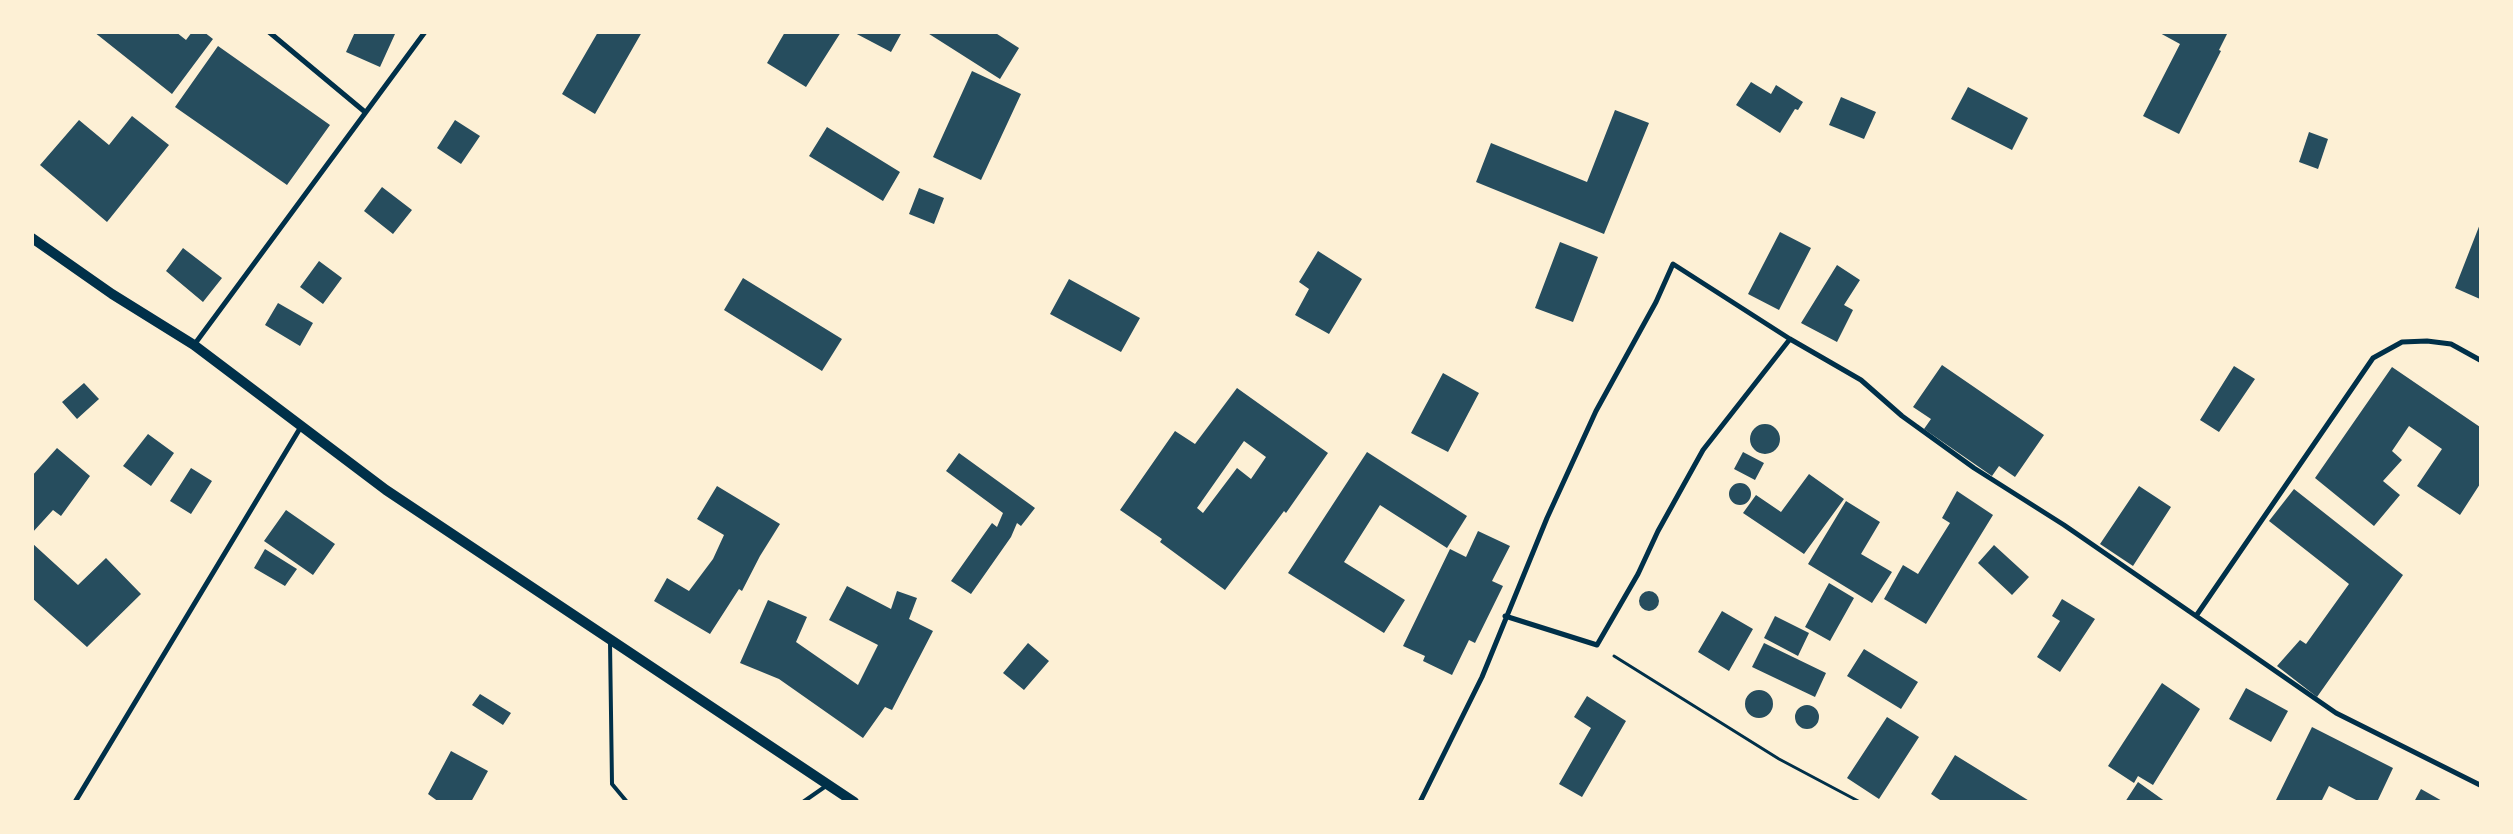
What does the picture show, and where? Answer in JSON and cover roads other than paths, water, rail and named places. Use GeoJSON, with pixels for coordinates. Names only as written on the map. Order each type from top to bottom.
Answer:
{"type":"FeatureCollection","features":[{"type":"Feature","properties":{"kind":"main road"},"geometry":{"type":"LineString","coordinates":[[32,238],[112,294],[194,344],[303,425],[386,490],[854,802]]}},
{"type":"Feature","properties":{"kind":"street"},"geometry":{"type":"LineString","coordinates":[[269,32],[366,112]]}},
{"type":"Feature","properties":{"kind":"street"},"geometry":{"type":"LineString","coordinates":[[194,344],[426,32]]}},
{"type":"Feature","properties":{"kind":"street"},"geometry":{"type":"LineString","coordinates":[[1420,802],[1482,677],[1505,616],[1547,518],[1596,411],[1656,302],[1674,264],[1790,339],[1861,380],[1902,416],[1974,468],[2064,524],[2336,713],[2480,784]]}},
{"type":"Feature","properties":{"kind":"street"},"geometry":{"type":"LineString","coordinates":[[1505,616],[1597,645],[1638,574],[1658,531],[1703,450],[1790,339]]}},
{"type":"Feature","properties":{"kind":"street"},"geometry":{"type":"LineString","coordinates":[[2196,616],[2373,358],[2402,342],[2427,341],[2451,344],[2480,360]]}},
{"type":"Feature","properties":{"kind":"street"},"geometry":{"type":"LineString","coordinates":[[75,802],[303,425]]}},
{"type":"Feature","properties":{"kind":"lane"},"geometry":{"type":"LineString","coordinates":[[610,640],[612,784],[627,802]]}},
{"type":"Feature","properties":{"kind":"lane"},"geometry":{"type":"LineString","coordinates":[[803,802],[828,784]]}}]}
